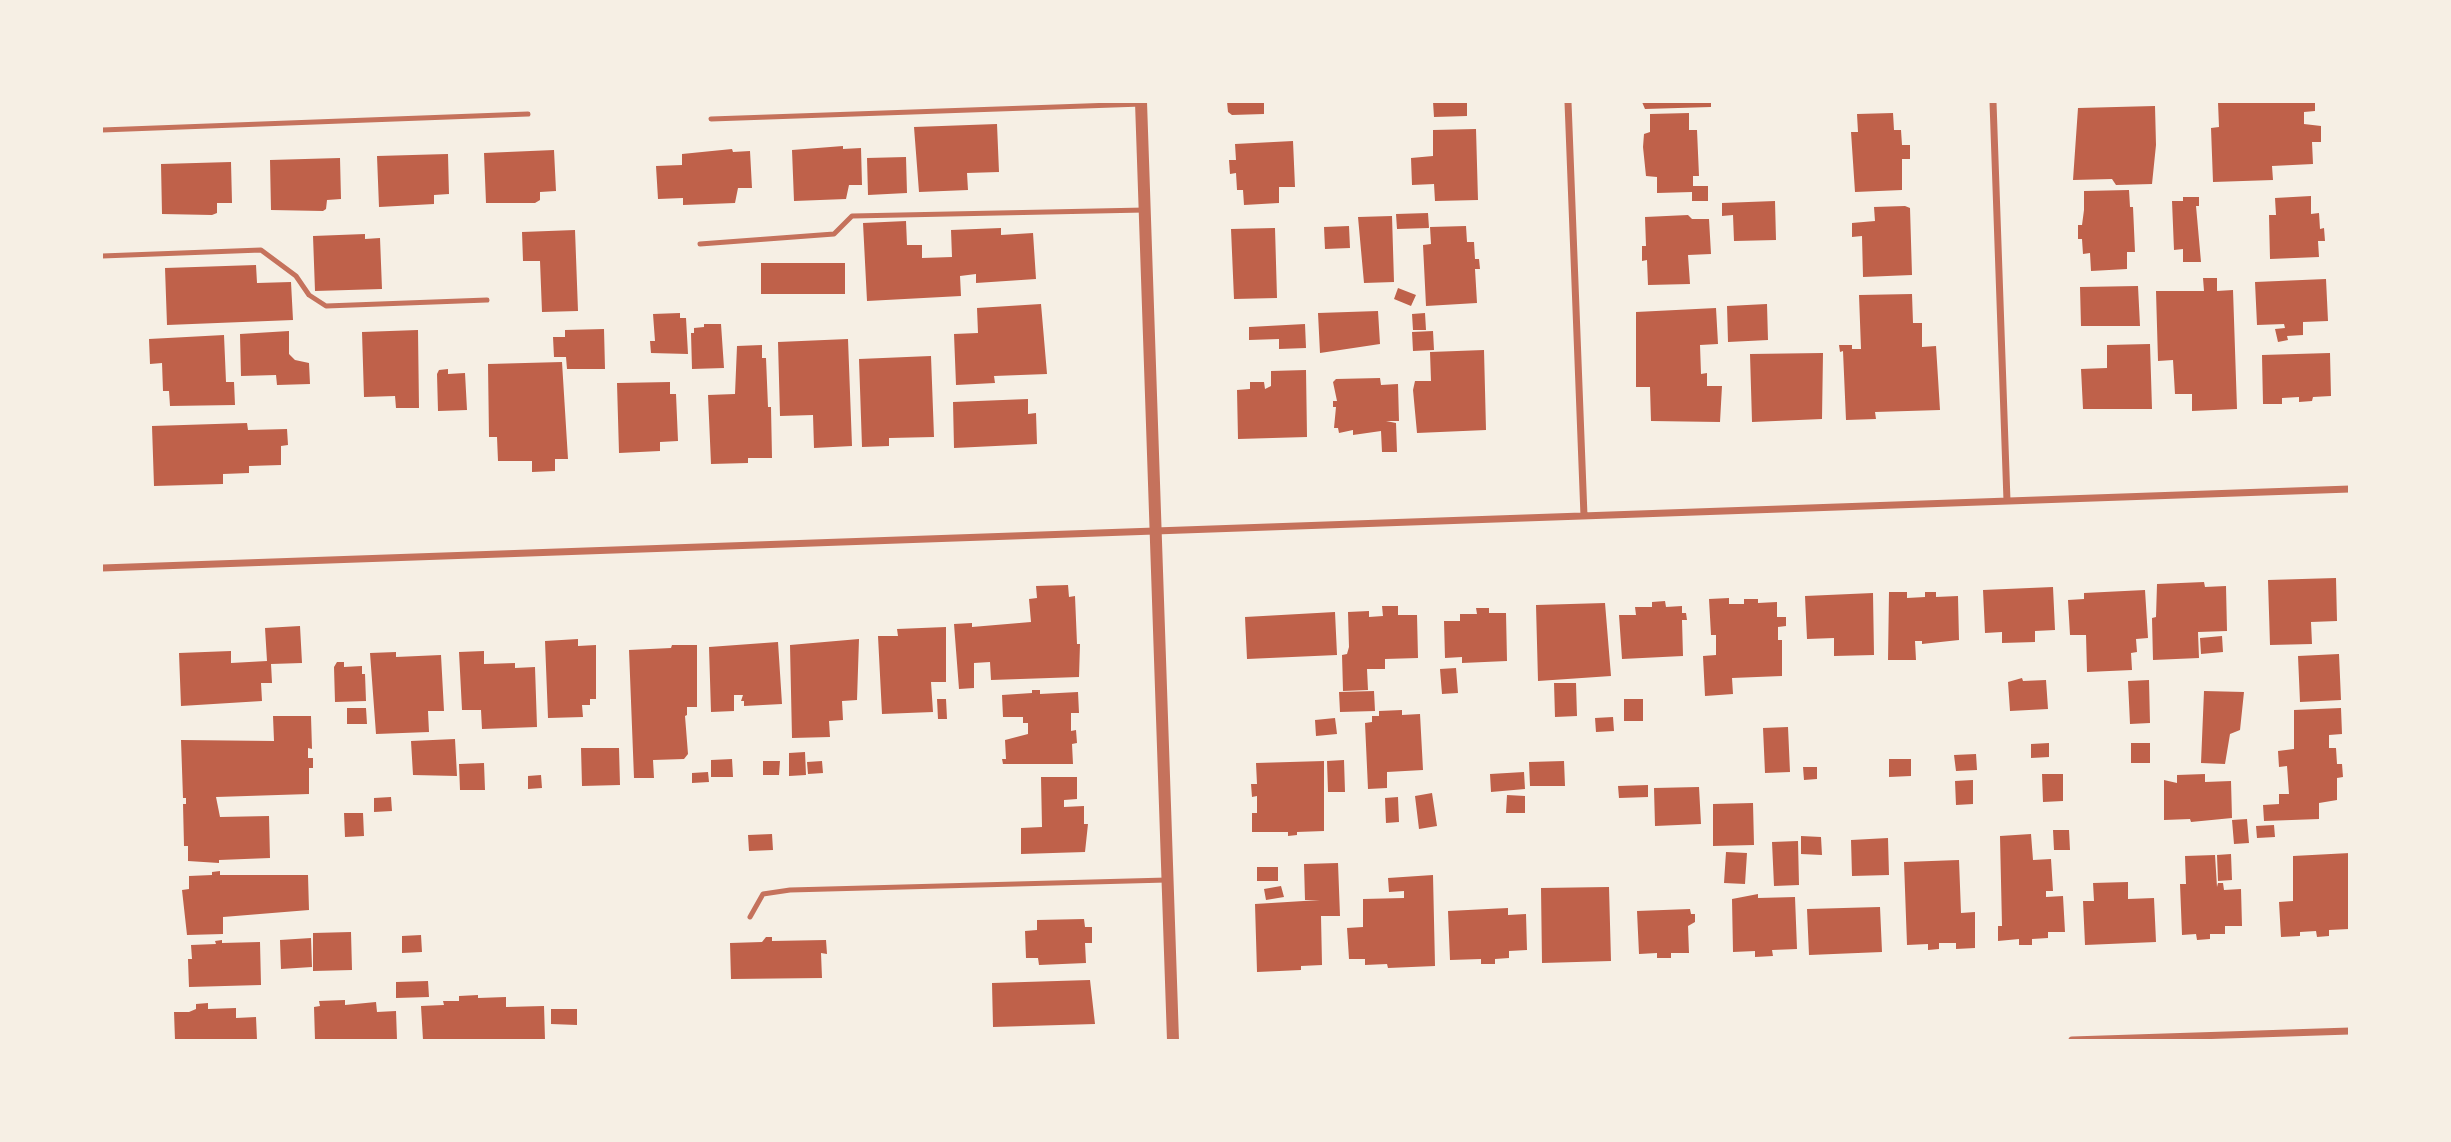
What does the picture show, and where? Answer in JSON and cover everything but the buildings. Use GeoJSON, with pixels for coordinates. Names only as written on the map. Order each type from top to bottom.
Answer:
{"type":"FeatureCollection","features":[{"type":"Feature","properties":{"kind":"street"},"geometry":{"type":"LineString","coordinates":[[1568,102],[1584,516]]}},
{"type":"Feature","properties":{"kind":"street"},"geometry":{"type":"LineString","coordinates":[[1993,102],[2007,501]]}},
{"type":"Feature","properties":{"kind":"street"},"geometry":{"type":"LineString","coordinates":[[1141,103],[1173,1041]]}},
{"type":"Feature","properties":{"kind":"street"},"geometry":{"type":"LineString","coordinates":[[102,568],[2350,489]]}},
{"type":"Feature","properties":{"kind":"street"},"geometry":{"type":"LineString","coordinates":[[2072,1041],[2350,1031]]}},
{"type":"Feature","properties":{"kind":"lane"},"geometry":{"type":"LineString","coordinates":[[711,119],[1141,103]]}},
{"type":"Feature","properties":{"kind":"lane"},"geometry":{"type":"LineString","coordinates":[[102,130],[528,114]]}},
{"type":"Feature","properties":{"kind":"lane"},"geometry":{"type":"LineString","coordinates":[[700,244],[834,234],[852,216],[1145,210]]}},
{"type":"Feature","properties":{"kind":"lane"},"geometry":{"type":"LineString","coordinates":[[102,256],[261,250],[296,276],[309,295],[326,306],[487,300]]}},
{"type":"Feature","properties":{"kind":"lane"},"geometry":{"type":"LineString","coordinates":[[750,917],[763,894],[790,890],[1168,880]]}}]}
